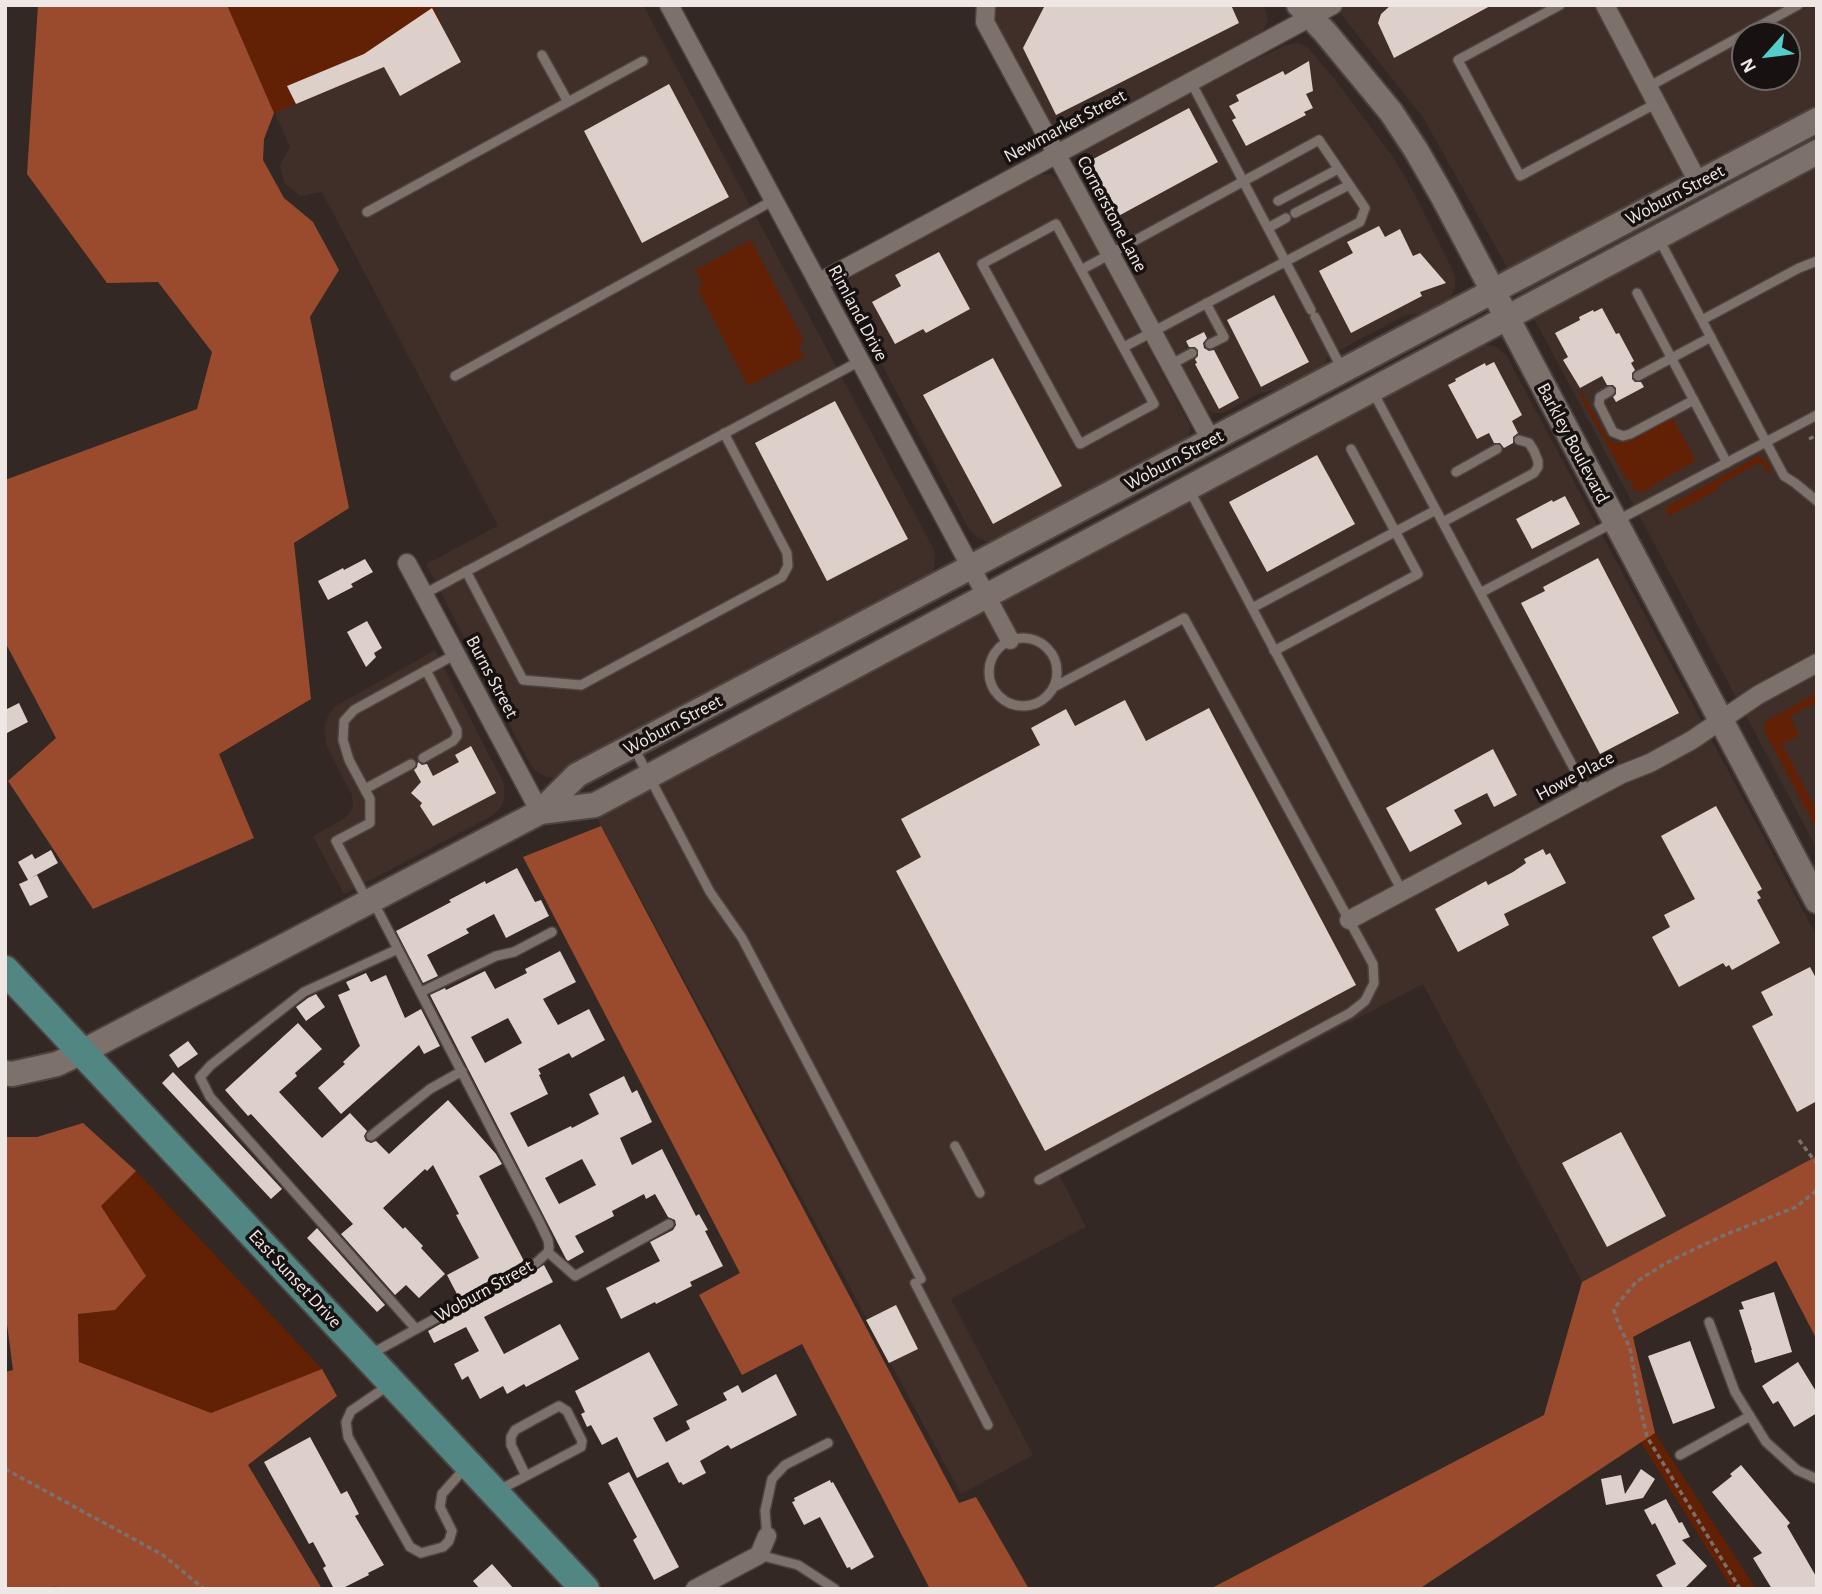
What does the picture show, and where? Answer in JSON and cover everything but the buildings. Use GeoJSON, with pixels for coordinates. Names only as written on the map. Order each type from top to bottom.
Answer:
{"type":"FeatureCollection","features":[{"type":"Feature","properties":{"kind":"main road","name":"Barkley Boulevard"},"geometry":{"type":"LineString","coordinates":[[1305,11],[1391,112],[1416,150],[1815,895]]}},
{"type":"Feature","properties":{"kind":"main road","name":"Woburn Street"},"geometry":{"type":"LineString","coordinates":[[5,1073],[12,1074],[57,1064],[82,1052],[540,812],[577,775],[1817,120]]}},
{"type":"Feature","properties":{"kind":"main road","name":"Woburn Street"},"geometry":{"type":"LineString","coordinates":[[540,812],[595,805],[1817,152]]}},
{"type":"Feature","properties":{"kind":"main road","name":"East Sunset Drive"},"geometry":{"type":"LineString","coordinates":[[5,970],[585,1589]]}},
{"type":"Feature","properties":{"kind":"street","name":"Rimland Drive"},"geometry":{"type":"LineString","coordinates":[[669,5],[1010,640]]}},
{"type":"Feature","properties":{"kind":"street","name":"Cornerstone Lane"},"geometry":{"type":"LineString","coordinates":[[986,5],[985,22],[1211,440]]}},
{"type":"Feature","properties":{"kind":"street","name":"Newmarket Street"},"geometry":{"type":"LineString","coordinates":[[818,283],[1191,82],[1305,11],[1333,5]]}},
{"type":"Feature","properties":{"kind":"street"},"geometry":{"type":"LineString","coordinates":[[1605,5],[1698,182]]}},
{"type":"Feature","properties":{"kind":"street","name":"Burns Street"},"geometry":{"type":"LineString","coordinates":[[407,563],[540,812]]}},
{"type":"Feature","properties":{"kind":"street","name":"Howe Place"},"geometry":{"type":"LineString","coordinates":[[1349,920],[1622,774],[1671,752],[1758,695],[1817,663]]}},
{"type":"Feature","properties":{"kind":"street"},"geometry":{"type":"LineString","coordinates":[[700,1588],[759,1555],[767,1536]]}},
{"type":"Feature","properties":{"kind":"lane"},"geometry":{"type":"LineString","coordinates":[[1560,5],[1458,60],[1520,176],[1657,103]]}},
{"type":"Feature","properties":{"kind":"lane"},"geometry":{"type":"LineString","coordinates":[[1648,86],[1798,5]]}},
{"type":"Feature","properties":{"kind":"lane"},"geometry":{"type":"LineString","coordinates":[[542,55],[568,103]]}},
{"type":"Feature","properties":{"kind":"lane"},"geometry":{"type":"LineString","coordinates":[[367,212],[643,61]]}},
{"type":"Feature","properties":{"kind":"lane"},"geometry":{"type":"LineString","coordinates":[[1191,82],[1343,370]]}},
{"type":"Feature","properties":{"kind":"lane"},"geometry":{"type":"LineString","coordinates":[[1081,270],[1319,140],[1365,208],[1360,222],[1124,347]]}},
{"type":"Feature","properties":{"kind":"lane"},"geometry":{"type":"LineString","coordinates":[[1278,201],[1338,169]]}},
{"type":"Feature","properties":{"kind":"lane"},"geometry":{"type":"LineString","coordinates":[[1268,228],[1349,185]]}},
{"type":"Feature","properties":{"kind":"lane"},"geometry":{"type":"LineString","coordinates":[[455,376],[774,200]]}},
{"type":"Feature","properties":{"kind":"lane"},"geometry":{"type":"LineString","coordinates":[[1056,224],[1124,347],[1154,404],[1080,444],[982,264],[1056,224]]}},
{"type":"Feature","properties":{"kind":"lane"},"geometry":{"type":"LineString","coordinates":[[1658,237],[1784,476],[1817,501]]}},
{"type":"Feature","properties":{"kind":"lane"},"geometry":{"type":"LineString","coordinates":[[1702,320],[1817,261]]}},
{"type":"Feature","properties":{"kind":"lane"},"geometry":{"type":"LineString","coordinates":[[1637,293],[1727,463]]}},
{"type":"Feature","properties":{"kind":"lane"},"geometry":{"type":"LineString","coordinates":[[1206,303],[1224,337],[1210,344]]}},
{"type":"Feature","properties":{"kind":"lane"},"geometry":{"type":"LineString","coordinates":[[1638,376],[1711,337]]}},
{"type":"Feature","properties":{"kind":"lane"},"geometry":{"type":"LineString","coordinates":[[1170,365],[1192,354]]}},
{"type":"Feature","properties":{"kind":"lane"},"geometry":{"type":"LineString","coordinates":[[424,594],[860,360]]}},
{"type":"Feature","properties":{"kind":"lane"},"geometry":{"type":"LineString","coordinates":[[1372,390],[1587,793]]}},
{"type":"Feature","properties":{"kind":"lane"},"geometry":{"type":"LineString","coordinates":[[1610,391],[1598,400],[1600,408],[1613,432],[1623,436],[1630,435],[1694,400]]}},
{"type":"Feature","properties":{"kind":"lane"},"geometry":{"type":"LineString","coordinates":[[1480,593],[1817,415]]}},
{"type":"Feature","properties":{"kind":"lane"},"geometry":{"type":"LineString","coordinates":[[466,571],[523,680],[581,685],[591,680],[782,577],[788,566],[787,554],[724,433]]}},
{"type":"Feature","properties":{"kind":"lane"},"geometry":{"type":"LineString","coordinates":[[1443,522],[1534,472],[1538,467],[1538,460],[1529,443],[1520,440]]}},
{"type":"Feature","properties":{"kind":"lane"},"geometry":{"type":"LineString","coordinates":[[1274,651],[1418,574],[1351,449]]}},
{"type":"Feature","properties":{"kind":"lane"},"geometry":{"type":"LineString","coordinates":[[1456,472],[1497,449]]}},
{"type":"Feature","properties":{"kind":"lane"},"geometry":{"type":"LineString","coordinates":[[1188,488],[1402,891]]}},
{"type":"Feature","properties":{"kind":"lane"},"geometry":{"type":"LineString","coordinates":[[1252,608],[1436,510]]}},
{"type":"Feature","properties":{"kind":"lane"},"geometry":{"type":"LineString","coordinates":[[1039,1180],[1350,1013],[1365,1001],[1374,983],[1373,964],[1184,618],[1054,687]]}},
{"type":"Feature","properties":{"kind":"lane"},"geometry":{"type":"LineString","coordinates":[[1030,638],[1040,642],[1048,648],[1058,667],[1054,687],[1048,696],[1030,706],[1008,703],[992,687],[989,665],[993,654],[1010,640],[1030,638]]}},
{"type":"Feature","properties":{"kind":"lane"},"geometry":{"type":"LineString","coordinates":[[370,901],[336,841],[370,823],[370,799],[349,760],[343,740],[344,721],[354,710],[456,654]]}},
{"type":"Feature","properties":{"kind":"lane"},"geometry":{"type":"LineString","coordinates":[[423,758],[457,736],[457,730],[426,670]]}},
{"type":"Feature","properties":{"kind":"lane"},"geometry":{"type":"LineString","coordinates":[[633,746],[710,892],[742,938],[918,1281],[988,1425]]}},
{"type":"Feature","properties":{"kind":"lane"},"geometry":{"type":"LineString","coordinates":[[365,789],[411,764]]}},
{"type":"Feature","properties":{"kind":"lane","name":"Woburn Street"},"geometry":{"type":"LineString","coordinates":[[367,1356],[536,1263],[548,1252],[548,1240],[539,1221],[421,992],[370,901]]}},
{"type":"Feature","properties":{"kind":"lane"},"geometry":{"type":"LineString","coordinates":[[421,992],[496,956],[514,952],[552,932]]}},
{"type":"Feature","properties":{"kind":"lane"},"geometry":{"type":"LineString","coordinates":[[398,949],[303,992],[211,1065],[200,1077],[210,1097],[416,1329]]}},
{"type":"Feature","properties":{"kind":"lane"},"geometry":{"type":"LineString","coordinates":[[371,1136],[430,1089],[462,1071]]}},
{"type":"Feature","properties":{"kind":"lane"},"geometry":{"type":"LineString","coordinates":[[955,1146],[981,1193]]}},
{"type":"Feature","properties":{"kind":"lane"},"geometry":{"type":"LineString","coordinates":[[548,1252],[575,1276],[669,1224]]}},
{"type":"Feature","properties":{"kind":"lane"},"geometry":{"type":"LineString","coordinates":[[1709,1322],[1735,1392],[1766,1443],[1797,1470],[1817,1479]]}},
{"type":"Feature","properties":{"kind":"lane"},"geometry":{"type":"LineString","coordinates":[[392,1382],[351,1411],[346,1422],[348,1437],[410,1547],[421,1553],[443,1547],[450,1541],[452,1531],[440,1507],[442,1494],[468,1464]]}},
{"type":"Feature","properties":{"kind":"lane"},"geometry":{"type":"LineString","coordinates":[[495,1492],[526,1476],[581,1447],[582,1441],[567,1411],[559,1406],[515,1430],[511,1437],[511,1445],[526,1476]]}},
{"type":"Feature","properties":{"kind":"lane"},"geometry":{"type":"LineString","coordinates":[[1680,1455],[1750,1416]]}},
{"type":"Feature","properties":{"kind":"lane"},"geometry":{"type":"LineString","coordinates":[[767,1536],[765,1511],[772,1479],[785,1465],[828,1443]]}},
{"type":"Feature","properties":{"kind":"lane"},"geometry":{"type":"LineString","coordinates":[[759,1555],[798,1565],[835,1589]]}},
{"type":"Feature","properties":{"kind":"path"},"geometry":{"type":"LineString","coordinates":[[1809,439],[1817,435]]}},
{"type":"Feature","properties":{"kind":"path"},"geometry":{"type":"LineString","coordinates":[[1799,1140],[1817,1164]]}},
{"type":"Feature","properties":{"kind":"path"},"geometry":{"type":"LineString","coordinates":[[1741,1589],[1647,1437],[1630,1348],[1614,1311],[1636,1282],[1666,1263],[1722,1236],[1796,1207],[1817,1189]]}},
{"type":"Feature","properties":{"kind":"path"},"geometry":{"type":"LineString","coordinates":[[5,1469],[163,1555],[204,1589]]}},
{"type":"Feature","properties":{"kind":"shaded area"},"geometry":{"type":"Polygon","coordinates":[[[38,5],[227,5],[274,113],[264,139],[263,160],[284,198],[313,222],[339,270],[310,317],[349,508],[294,543],[311,699],[219,754],[254,838],[93,909],[8,781],[56,738],[5,642],[5,480],[197,409],[212,352],[158,282],[107,283],[27,174],[38,5]]]}},
{"type":"Feature","properties":{"kind":"shaded area"},"geometry":{"type":"Polygon","coordinates":[[[227,5],[643,5],[934,550],[934,569],[929,578],[566,776],[546,777],[539,773],[531,766],[426,564],[498,526],[322,192],[301,196],[284,183],[280,165],[290,147],[227,5]]]}},
{"type":"Feature","properties":{"kind":"shaded area"},"geometry":{"type":"Polygon","coordinates":[[[227,5],[434,5],[442,25],[375,71],[274,113],[227,5]]]}},
{"type":"Feature","properties":{"kind":"shaded area"},"geometry":{"type":"Polygon","coordinates":[[[993,5],[1264,5],[1268,20],[1262,33],[1073,133],[1061,133],[1051,127],[995,19],[993,5]]]}},
{"type":"Feature","properties":{"kind":"shaded area"},"geometry":{"type":"Polygon","coordinates":[[[1334,5],[1817,5],[1817,849],[1504,262],[1424,119],[1334,5]]]}},
{"type":"Feature","properties":{"kind":"shaded area"},"geometry":{"type":"Polygon","coordinates":[[[1298,43],[1308,48],[1337,82],[1393,157],[1452,269],[1455,288],[1443,305],[1428,313],[1406,315],[1327,357],[1319,372],[1293,386],[1260,393],[1223,413],[1212,413],[1204,408],[1077,168],[1076,158],[1083,151],[1213,80],[1286,45],[1298,43]]]}},
{"type":"Feature","properties":{"kind":"shaded area"},"geometry":{"type":"Polygon","coordinates":[[[1051,174],[1060,181],[1190,426],[1189,436],[1182,444],[999,542],[988,542],[969,529],[848,301],[845,286],[855,273],[1039,175],[1051,174]]]}},
{"type":"Feature","properties":{"kind":"shaded area"},"geometry":{"type":"Polygon","coordinates":[[[751,240],[804,341],[798,345],[804,357],[748,386],[697,288],[703,285],[695,270],[751,240]]]}},
{"type":"Feature","properties":{"kind":"shaded area"},"geometry":{"type":"Polygon","coordinates":[[[1481,344],[1497,347],[1507,357],[1817,937],[1817,1156],[1582,1282],[1423,984],[1059,1175],[1086,1227],[951,1299],[1033,1455],[961,1494],[594,812],[1481,344]]]}},
{"type":"Feature","properties":{"kind":"shaded area"},"geometry":{"type":"Polygon","coordinates":[[[1580,388],[1607,437],[1614,443],[1623,443],[1672,417],[1696,461],[1648,490],[1634,490],[1630,487],[1634,485],[1632,481],[1628,482],[1582,400],[1580,388]]]}},
{"type":"Feature","properties":{"kind":"shaded area"},"geometry":{"type":"Polygon","coordinates":[[[1758,456],[1766,460],[1770,472],[1767,472],[1761,462],[1669,516],[1665,508],[1758,456]]]}},
{"type":"Feature","properties":{"kind":"shaded area"},"geometry":{"type":"Polygon","coordinates":[[[435,650],[504,784],[504,800],[492,816],[344,894],[313,836],[344,819],[353,808],[352,795],[326,745],[325,726],[328,716],[334,707],[435,650]]]}},
{"type":"Feature","properties":{"kind":"shaded area"},"geometry":{"type":"Polygon","coordinates":[[[1817,693],[1817,702],[1790,716],[1799,735],[1782,744],[1817,811],[1817,830],[1764,730],[1766,721],[1817,693]]]}},
{"type":"Feature","properties":{"kind":"shaded area"},"geometry":{"type":"Polygon","coordinates":[[[601,826],[959,1503],[976,1497],[1029,1589],[930,1589],[802,1344],[742,1375],[699,1295],[740,1273],[523,857],[601,826]]]}},
{"type":"Feature","properties":{"kind":"shaded area"},"geometry":{"type":"Polygon","coordinates":[[[83,1123],[136,1171],[101,1206],[146,1276],[115,1310],[78,1314],[79,1362],[211,1413],[322,1369],[337,1396],[248,1465],[322,1589],[5,1589],[5,1372],[13,1370],[5,1309],[5,1137],[37,1137],[83,1123]]]}},
{"type":"Feature","properties":{"kind":"shaded area"},"geometry":{"type":"Polygon","coordinates":[[[1817,1156],[1817,1340],[1776,1261],[1633,1337],[1655,1433],[1419,1589],[1210,1589],[1544,1415],[1582,1282],[1817,1156]]]}},
{"type":"Feature","properties":{"kind":"shaded area"},"geometry":{"type":"Polygon","coordinates":[[[136,1171],[322,1369],[211,1413],[79,1362],[78,1314],[115,1310],[101,1206],[136,1171]]]}},
{"type":"Feature","properties":{"kind":"shaded area"},"geometry":{"type":"Polygon","coordinates":[[[1633,1337],[1655,1433],[1756,1589],[1732,1589],[1639,1439],[1633,1337]]]}},
{"type":"Feature","properties":{"kind":"waterway"},"geometry":{"type":"LineString","coordinates":[[52,1589],[58,1589]]}}]}
